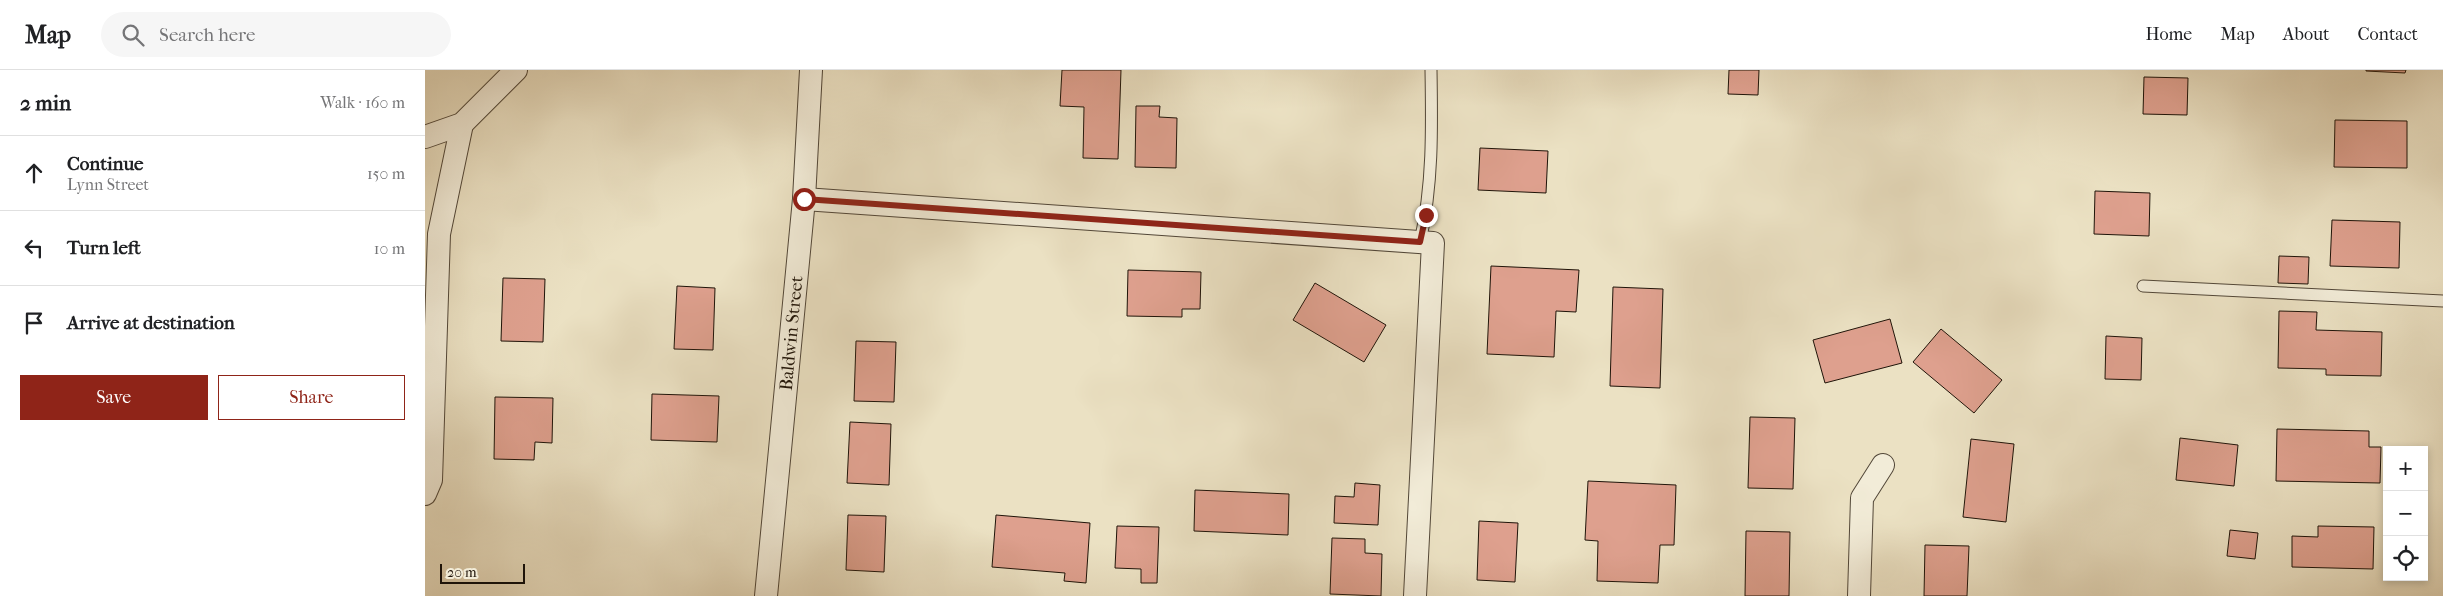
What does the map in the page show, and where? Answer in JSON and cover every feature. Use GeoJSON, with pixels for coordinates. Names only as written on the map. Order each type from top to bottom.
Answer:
{"type":"FeatureCollection","features":[{"type":"Feature","properties":{"kind":"street"},"geometry":{"type":"LineString","coordinates":[[425,137],[462,124],[516,70]]}},
{"type":"Feature","properties":{"kind":"street","name":"Baldwin Street"},"geometry":{"type":"LineString","coordinates":[[766,596],[804,199],[811,70]]}},
{"type":"Feature","properties":{"kind":"street"},"geometry":{"type":"LineString","coordinates":[[425,494],[431,480],[432,226],[462,124]]}},
{"type":"Feature","properties":{"kind":"street"},"geometry":{"type":"LineString","coordinates":[[804,199],[1427,243],[1415,596]]}},
{"type":"Feature","properties":{"kind":"street"},"geometry":{"type":"LineString","coordinates":[[1859,596],[1862,498],[1883,465]]}},
{"type":"Feature","properties":{"kind":"lane"},"geometry":{"type":"LineString","coordinates":[[1427,243],[1426,215],[1433,152],[1431,70]]}},
{"type":"Feature","properties":{"kind":"lane"},"geometry":{"type":"LineString","coordinates":[[2143,286],[2443,301]]}},
{"type":"Feature","properties":{"kind":"building"},"geometry":{"type":"Polygon","coordinates":[[[1062,70],[1121,70],[1118,159],[1083,158],[1084,107],[1060,106],[1062,70]]]}},
{"type":"Feature","properties":{"kind":"building"},"geometry":{"type":"Polygon","coordinates":[[[1729,70],[1759,70],[1758,95],[1728,94],[1729,70]]]}},
{"type":"Feature","properties":{"kind":"building"},"geometry":{"type":"Polygon","coordinates":[[[2366,70],[2406,70],[2405,73],[2366,70]]]}},
{"type":"Feature","properties":{"kind":"building"},"geometry":{"type":"Polygon","coordinates":[[[2144,77],[2188,78],[2187,115],[2143,114],[2144,77]]]}},
{"type":"Feature","properties":{"kind":"building"},"geometry":{"type":"Polygon","coordinates":[[[1136,106],[1160,106],[1159,117],[1177,118],[1176,168],[1135,167],[1136,106]]]}},
{"type":"Feature","properties":{"kind":"building"},"geometry":{"type":"Polygon","coordinates":[[[2335,120],[2407,121],[2407,168],[2334,167],[2335,120]]]}},
{"type":"Feature","properties":{"kind":"building"},"geometry":{"type":"Polygon","coordinates":[[[1480,148],[1548,151],[1546,193],[1478,190],[1480,148]]]}},
{"type":"Feature","properties":{"kind":"building"},"geometry":{"type":"Polygon","coordinates":[[[2095,191],[2150,193],[2149,236],[2094,234],[2095,191]]]}},
{"type":"Feature","properties":{"kind":"building"},"geometry":{"type":"Polygon","coordinates":[[[2332,220],[2400,222],[2399,268],[2330,266],[2332,220]]]}},
{"type":"Feature","properties":{"kind":"building"},"geometry":{"type":"Polygon","coordinates":[[[2279,256],[2309,257],[2308,284],[2278,283],[2279,256]]]}},
{"type":"Feature","properties":{"kind":"building"},"geometry":{"type":"Polygon","coordinates":[[[1491,266],[1579,270],[1576,312],[1556,311],[1554,357],[1487,354],[1491,266]]]}},
{"type":"Feature","properties":{"kind":"building"},"geometry":{"type":"Polygon","coordinates":[[[1128,270],[1201,272],[1200,309],[1182,309],[1182,317],[1127,316],[1128,270]]]}},
{"type":"Feature","properties":{"kind":"building"},"geometry":{"type":"Polygon","coordinates":[[[503,278],[545,279],[543,342],[501,341],[503,278]]]}},
{"type":"Feature","properties":{"kind":"building"},"geometry":{"type":"Polygon","coordinates":[[[1315,283],[1386,325],[1364,362],[1293,320],[1315,283]]]}},
{"type":"Feature","properties":{"kind":"building"},"geometry":{"type":"Polygon","coordinates":[[[677,286],[715,288],[713,350],[674,349],[677,286]]]}},
{"type":"Feature","properties":{"kind":"building"},"geometry":{"type":"Polygon","coordinates":[[[1613,287],[1663,289],[1660,388],[1610,386],[1613,287]]]}},
{"type":"Feature","properties":{"kind":"building"},"geometry":{"type":"Polygon","coordinates":[[[2279,311],[2317,312],[2316,330],[2382,332],[2381,376],[2326,375],[2326,369],[2278,368],[2279,311]]]}},
{"type":"Feature","properties":{"kind":"building"},"geometry":{"type":"Polygon","coordinates":[[[1890,319],[1902,363],[1825,383],[1813,340],[1890,319]]]}},
{"type":"Feature","properties":{"kind":"building"},"geometry":{"type":"Polygon","coordinates":[[[1941,329],[2002,380],[1974,413],[1913,362],[1941,329]]]}},
{"type":"Feature","properties":{"kind":"building"},"geometry":{"type":"Polygon","coordinates":[[[2106,336],[2142,338],[2141,380],[2105,379],[2106,336]]]}},
{"type":"Feature","properties":{"kind":"building"},"geometry":{"type":"Polygon","coordinates":[[[856,341],[896,342],[894,402],[854,401],[856,341]]]}},
{"type":"Feature","properties":{"kind":"building"},"geometry":{"type":"Polygon","coordinates":[[[652,394],[719,396],[717,442],[651,440],[652,394]]]}},
{"type":"Feature","properties":{"kind":"building"},"geometry":{"type":"Polygon","coordinates":[[[495,397],[553,398],[552,443],[535,442],[534,460],[494,459],[495,397]]]}},
{"type":"Feature","properties":{"kind":"building"},"geometry":{"type":"Polygon","coordinates":[[[1750,417],[1795,418],[1793,489],[1748,488],[1750,417]]]}},
{"type":"Feature","properties":{"kind":"building"},"geometry":{"type":"Polygon","coordinates":[[[850,422],[891,424],[889,485],[847,483],[850,422]]]}},
{"type":"Feature","properties":{"kind":"building"},"geometry":{"type":"Polygon","coordinates":[[[2277,429],[2369,431],[2369,447],[2381,447],[2380,483],[2276,481],[2277,429]]]}},
{"type":"Feature","properties":{"kind":"building"},"geometry":{"type":"Polygon","coordinates":[[[2180,438],[2238,445],[2234,486],[2176,480],[2180,438]]]}},
{"type":"Feature","properties":{"kind":"building"},"geometry":{"type":"Polygon","coordinates":[[[1971,439],[2014,444],[2006,522],[1963,517],[1971,439]]]}},
{"type":"Feature","properties":{"kind":"building"},"geometry":{"type":"Polygon","coordinates":[[[1588,481],[1676,485],[1674,545],[1660,545],[1658,583],[1597,581],[1598,541],[1585,540],[1588,481]]]}},
{"type":"Feature","properties":{"kind":"building"},"geometry":{"type":"Polygon","coordinates":[[[1355,483],[1380,485],[1378,525],[1334,523],[1335,496],[1354,497],[1355,483]]]}},
{"type":"Feature","properties":{"kind":"building"},"geometry":{"type":"Polygon","coordinates":[[[1195,490],[1289,494],[1288,535],[1194,531],[1195,490]]]}},
{"type":"Feature","properties":{"kind":"building"},"geometry":{"type":"Polygon","coordinates":[[[848,515],[886,516],[884,572],[846,570],[848,515]]]}},
{"type":"Feature","properties":{"kind":"building"},"geometry":{"type":"Polygon","coordinates":[[[996,515],[1090,523],[1086,583],[1064,581],[1065,573],[992,567],[996,515]]]}},
{"type":"Feature","properties":{"kind":"building"},"geometry":{"type":"Polygon","coordinates":[[[1479,521],[1518,523],[1515,582],[1477,580],[1479,521]]]}},
{"type":"Feature","properties":{"kind":"building"},"geometry":{"type":"Polygon","coordinates":[[[1117,526],[1159,527],[1157,583],[1141,583],[1141,569],[1115,568],[1117,526]]]}},
{"type":"Feature","properties":{"kind":"building"},"geometry":{"type":"Polygon","coordinates":[[[2318,526],[2374,527],[2373,569],[2292,567],[2292,536],[2318,537],[2318,526]]]}},
{"type":"Feature","properties":{"kind":"building"},"geometry":{"type":"Polygon","coordinates":[[[2230,530],[2258,533],[2255,559],[2227,556],[2230,530]]]}},
{"type":"Feature","properties":{"kind":"building"},"geometry":{"type":"Polygon","coordinates":[[[1746,531],[1790,532],[1789,596],[1745,596],[1746,531]]]}},
{"type":"Feature","properties":{"kind":"building"},"geometry":{"type":"Polygon","coordinates":[[[1332,538],[1365,539],[1365,553],[1382,554],[1381,596],[1330,594],[1332,538]]]}},
{"type":"Feature","properties":{"kind":"building"},"geometry":{"type":"Polygon","coordinates":[[[1925,545],[1969,546],[1967,596],[1924,596],[1925,545]]]}},
{"type":"Feature","properties":{"kind":"route"},"geometry":{"type":"LineString","coordinates":[[804,199],[1420,242],[1426,215]]}}]}
